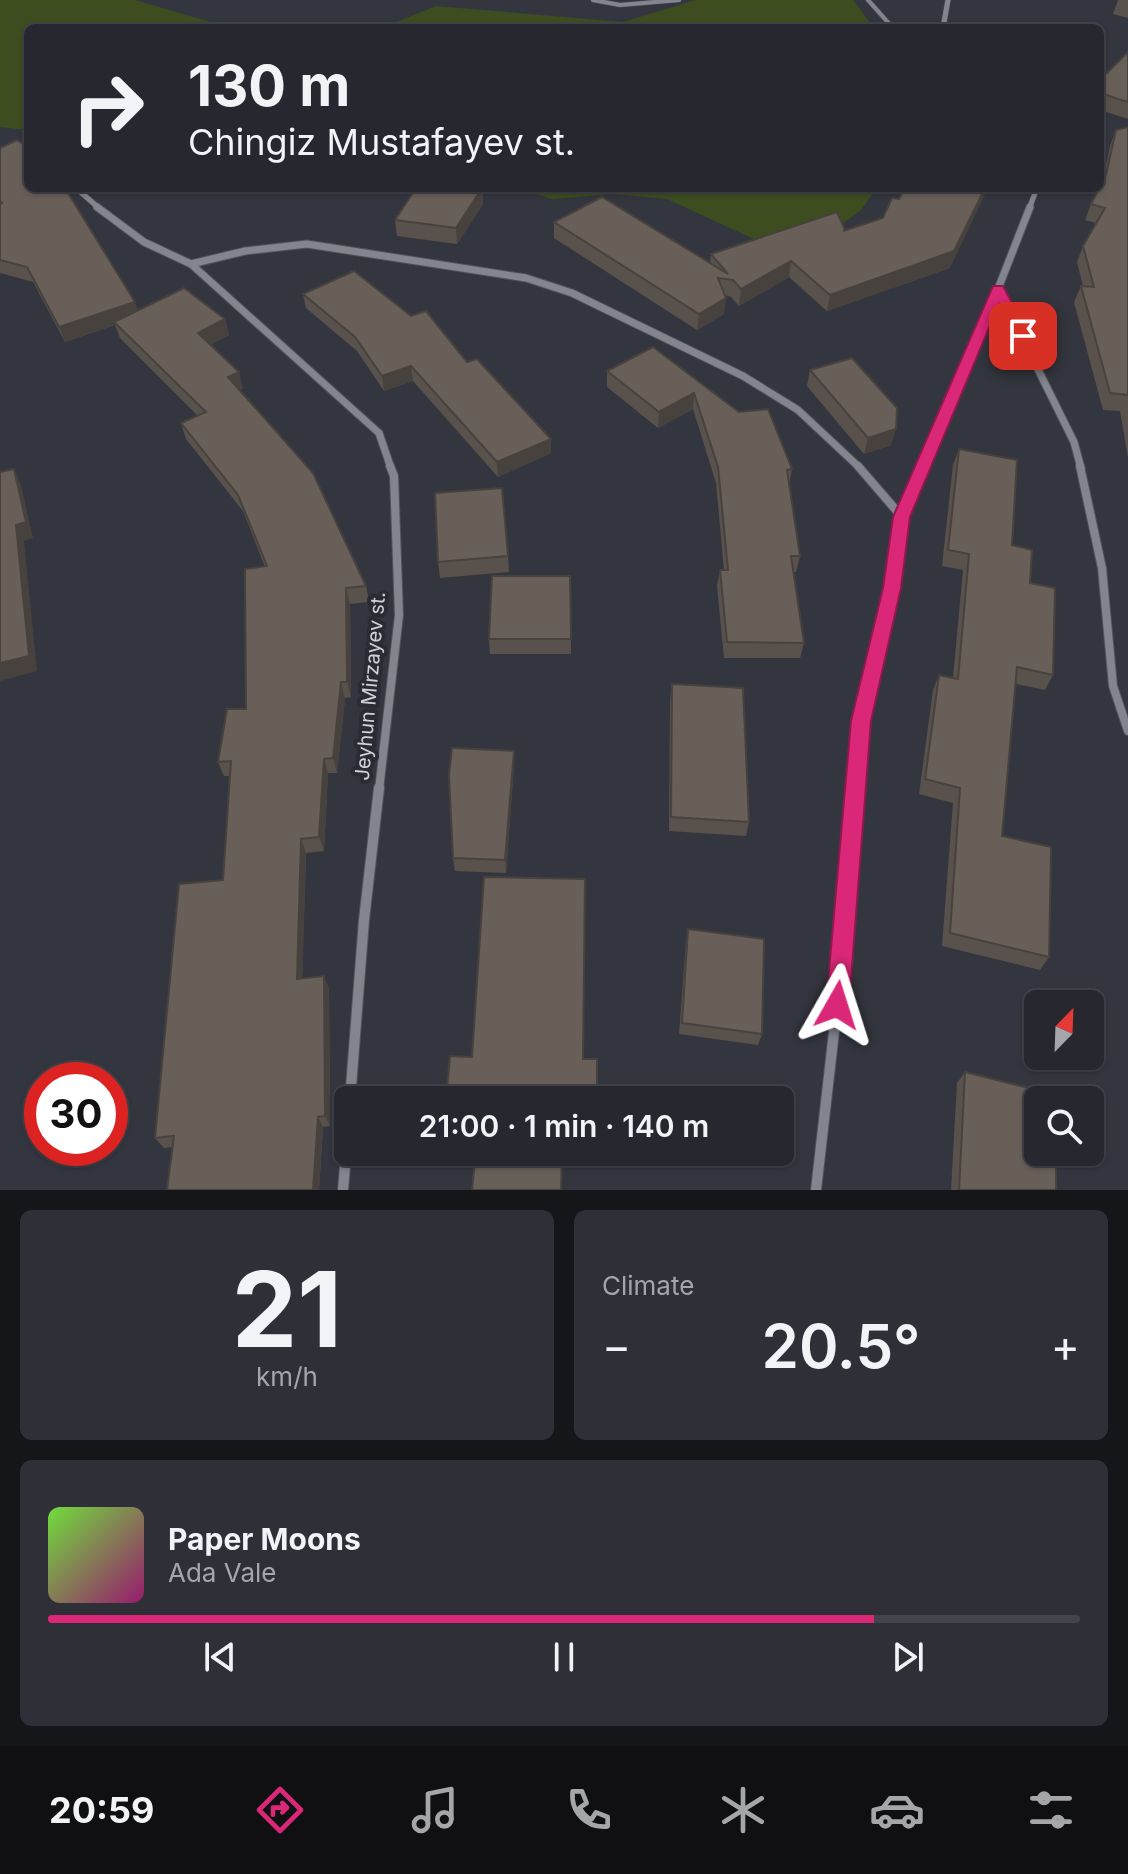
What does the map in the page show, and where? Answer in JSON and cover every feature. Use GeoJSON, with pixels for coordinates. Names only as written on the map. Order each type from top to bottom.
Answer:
{"type":"FeatureCollection","features":[{"type":"Feature","properties":{"kind":"street"},"geometry":{"type":"LineString","coordinates":[[944,24],[948,0]]}},
{"type":"Feature","properties":{"kind":"street","name":"Jeyhun Mirzayev st."},"geometry":{"type":"LineString","coordinates":[[80,192],[103,213],[159,253],[191,264],[285,345],[379,433],[394,476],[399,615],[364,920],[351,1086]]}},
{"type":"Feature","properties":{"kind":"street"},"geometry":{"type":"LineString","coordinates":[[816,1190],[844,944],[861,721],[892,588],[902,517],[1035,192]]}},
{"type":"Feature","properties":{"kind":"street"},"geometry":{"type":"LineString","coordinates":[[191,264],[245,251],[307,244],[526,278],[572,293],[692,349],[798,410],[851,458],[902,517]]}},
{"type":"Feature","properties":{"kind":"street"},"geometry":{"type":"LineString","coordinates":[[998,289],[1074,442],[1097,541],[1113,686],[1128,731]]}},
{"type":"Feature","properties":{"kind":"street"},"geometry":{"type":"LineString","coordinates":[[343,1190],[345,1166]]}},
{"type":"Feature","properties":{"kind":"lane"},"geometry":{"type":"LineString","coordinates":[[593,0],[620,5],[679,0]]}},
{"type":"Feature","properties":{"kind":"lane"},"geometry":{"type":"LineString","coordinates":[[868,0],[889,24]]}},
{"type":"Feature","properties":{"kind":"green space"},"geometry":{"type":"Polygon","coordinates":[[[0,0],[135,0],[217,24],[24,24],[24,130],[0,127],[0,0]]]}},
{"type":"Feature","properties":{"kind":"green space"},"geometry":{"type":"Polygon","coordinates":[[[696,0],[853,0],[871,24],[392,24],[436,6],[623,22],[696,0]]]}},
{"type":"Feature","properties":{"kind":"green space"},"geometry":{"type":"Polygon","coordinates":[[[531,192],[874,192],[860,211],[839,226],[809,237],[754,239],[667,199],[613,194],[552,199],[531,192]]]}},
{"type":"Feature","properties":{"kind":"building"},"geometry":{"type":"Polygon","coordinates":[[[1128,52],[1128,102],[1104,94],[1104,76],[1128,52]]]}},
{"type":"Feature","properties":{"kind":"building"},"geometry":{"type":"Polygon","coordinates":[[[1128,127],[1128,395],[1110,393],[1081,286],[1094,287],[1083,246],[1105,208],[1091,204],[1097,192],[1104,192],[1104,179],[1116,130],[1128,127]]]}},
{"type":"Feature","properties":{"kind":"building"},"geometry":{"type":"Polygon","coordinates":[[[17,140],[24,144],[24,192],[67,192],[135,302],[59,327],[27,267],[0,260],[0,148],[17,140]]]}},
{"type":"Feature","properties":{"kind":"building"},"geometry":{"type":"Polygon","coordinates":[[[413,192],[479,192],[456,228],[395,220],[413,192]]]}},
{"type":"Feature","properties":{"kind":"building"},"geometry":{"type":"Polygon","coordinates":[[[903,192],[983,192],[954,251],[830,295],[791,261],[741,289],[733,280],[718,278],[726,298],[699,314],[554,222],[602,197],[728,274],[711,254],[837,212],[843,231],[883,218],[892,198],[899,199],[903,192]]]}},
{"type":"Feature","properties":{"kind":"building"},"geometry":{"type":"Polygon","coordinates":[[[354,271],[411,316],[426,311],[467,362],[477,359],[551,439],[497,462],[411,366],[382,376],[355,337],[303,294],[354,271]]]}},
{"type":"Feature","properties":{"kind":"building"},"geometry":{"type":"Polygon","coordinates":[[[184,288],[225,319],[198,333],[239,372],[228,377],[313,473],[366,586],[346,588],[347,682],[341,682],[333,758],[324,759],[319,837],[301,839],[297,979],[324,976],[325,1116],[318,1117],[313,1190],[167,1190],[174,1136],[155,1138],[179,884],[223,880],[231,761],[218,762],[227,709],[246,709],[245,569],[267,566],[238,495],[181,423],[206,412],[114,322],[184,288]]]}},
{"type":"Feature","properties":{"kind":"building"},"geometry":{"type":"Polygon","coordinates":[[[653,347],[739,412],[768,409],[792,469],[787,470],[800,556],[791,556],[804,643],[727,642],[720,570],[728,570],[718,467],[694,393],[659,412],[607,371],[653,347]]]}},
{"type":"Feature","properties":{"kind":"building"},"geometry":{"type":"Polygon","coordinates":[[[852,358],[897,408],[896,429],[868,438],[810,370],[852,358]]]}},
{"type":"Feature","properties":{"kind":"building"},"geometry":{"type":"Polygon","coordinates":[[[959,449],[1017,460],[1012,545],[1032,550],[1030,583],[1055,588],[1053,675],[1017,667],[1002,836],[1051,847],[1049,957],[950,933],[960,788],[925,779],[939,675],[958,679],[969,554],[948,550],[959,449]]]}},
{"type":"Feature","properties":{"kind":"building"},"geometry":{"type":"Polygon","coordinates":[[[14,469],[26,522],[16,525],[29,656],[0,663],[0,472],[14,469]]]}},
{"type":"Feature","properties":{"kind":"building"},"geometry":{"type":"Polygon","coordinates":[[[502,488],[508,556],[438,562],[435,493],[502,488]]]}},
{"type":"Feature","properties":{"kind":"building"},"geometry":{"type":"Polygon","coordinates":[[[492,576],[570,576],[571,639],[489,639],[492,576]]]}},
{"type":"Feature","properties":{"kind":"building"},"geometry":{"type":"Polygon","coordinates":[[[672,684],[743,688],[749,822],[671,817],[672,684]]]}},
{"type":"Feature","properties":{"kind":"building"},"geometry":{"type":"Polygon","coordinates":[[[452,748],[514,751],[505,860],[453,858],[449,775],[452,748]]]}},
{"type":"Feature","properties":{"kind":"building"},"geometry":{"type":"Polygon","coordinates":[[[484,877],[585,879],[583,1059],[597,1059],[597,1086],[447,1086],[450,1056],[472,1057],[484,877]]]}},
{"type":"Feature","properties":{"kind":"building"},"geometry":{"type":"Polygon","coordinates":[[[688,929],[764,939],[762,1034],[682,1023],[688,929]]]}},
{"type":"Feature","properties":{"kind":"building"},"geometry":{"type":"Polygon","coordinates":[[[965,1072],[1024,1087],[1024,1166],[1056,1166],[1056,1190],[959,1190],[965,1072]]]}},
{"type":"Feature","properties":{"kind":"building"},"geometry":{"type":"Polygon","coordinates":[[[475,1166],[562,1166],[561,1190],[472,1190],[475,1166]]]}},
{"type":"Feature","properties":{"kind":"route"},"geometry":{"type":"LineString","coordinates":[[837,1005],[861,721],[892,588],[902,517],[935,445],[965,364],[998,289],[1023,336]]}}]}
